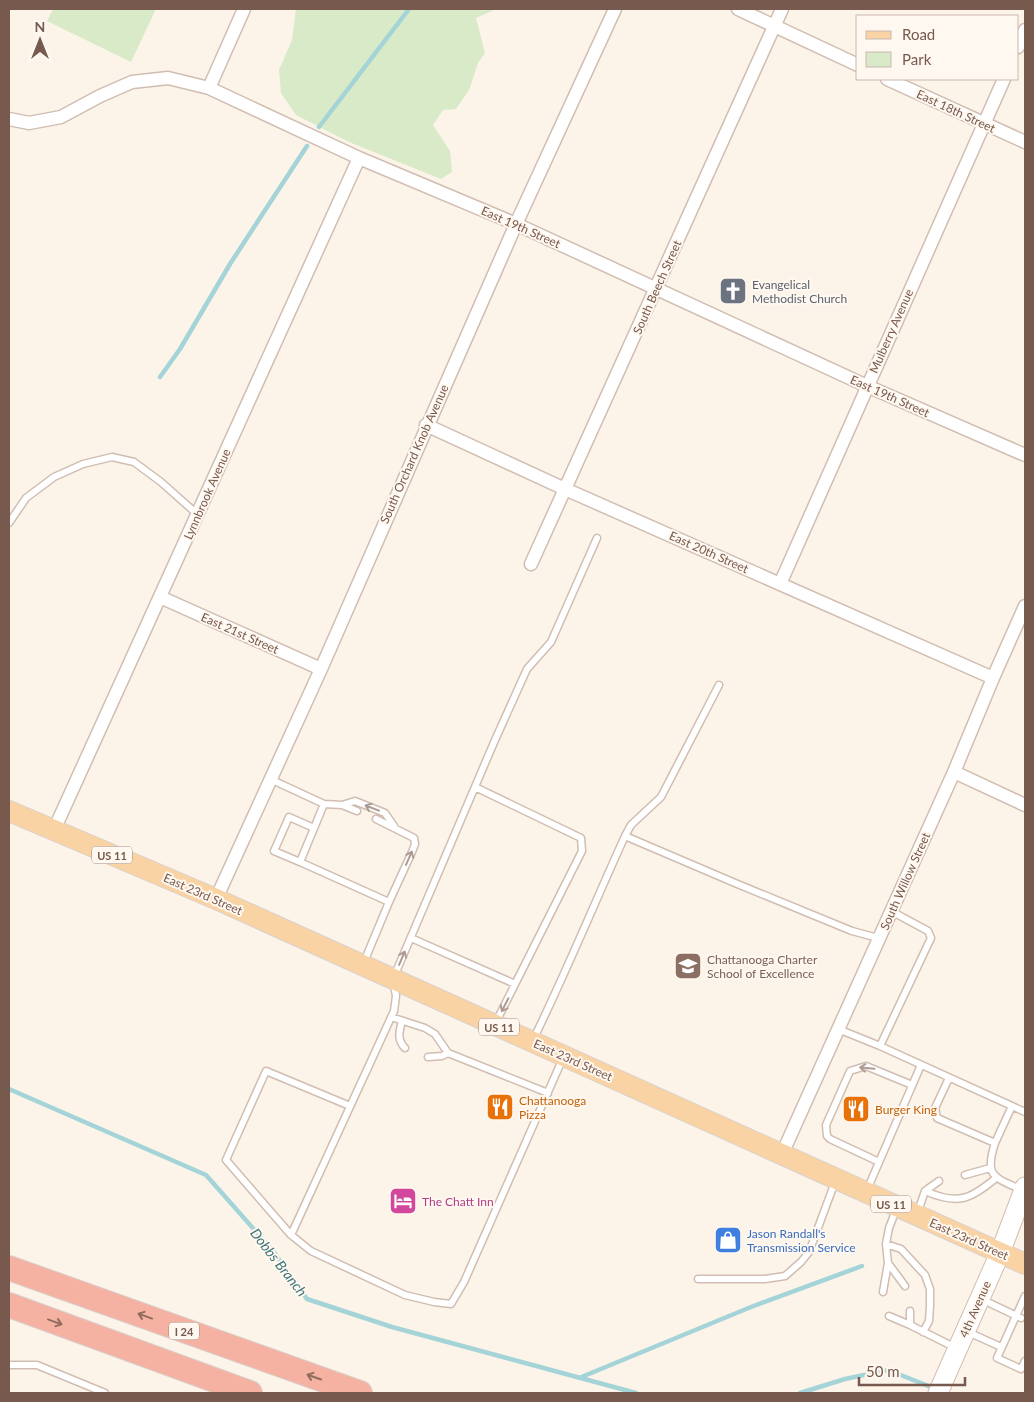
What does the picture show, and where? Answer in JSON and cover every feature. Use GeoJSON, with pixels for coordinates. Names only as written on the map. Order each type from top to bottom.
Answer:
{"type":"FeatureCollection","features":[{"type":"Feature","properties":{"kind":"highway","name":"I 24"},"geometry":{"type":"LineString","coordinates":[[9,1268],[353,1391]]}},
{"type":"Feature","properties":{"kind":"highway"},"geometry":{"type":"LineString","coordinates":[[9,1306],[250,1393]]}},
{"type":"Feature","properties":{"kind":"highway"},"geometry":{"type":"LineString","coordinates":[[174,1366],[227,1393]]}},
{"type":"Feature","properties":{"kind":"highway"},"geometry":{"type":"LineString","coordinates":[[353,1391],[372,1393]]}},
{"type":"Feature","properties":{"kind":"main road","name":"East 23rd Street"},"geometry":{"type":"LineString","coordinates":[[9,811],[216,899],[1025,1264]]}},
{"type":"Feature","properties":{"kind":"main road","name":"4th Avenue"},"geometry":{"type":"LineString","coordinates":[[938,1393],[1000,1253],[1025,1189]]}},
{"type":"Feature","properties":{"kind":"street"},"geometry":{"type":"LineString","coordinates":[[209,88],[244,9]]}},
{"type":"Feature","properties":{"kind":"street","name":"South Orchard Knob Avenue"},"geometry":{"type":"LineString","coordinates":[[216,899],[321,669],[426,425],[614,9]]}},
{"type":"Feature","properties":{"kind":"street"},"geometry":{"type":"LineString","coordinates":[[738,9],[856,64]]}},
{"type":"Feature","properties":{"kind":"street","name":"South Beech Street"},"geometry":{"type":"LineString","coordinates":[[531,564],[782,9]]}},
{"type":"Feature","properties":{"kind":"street"},"geometry":{"type":"LineString","coordinates":[[1019,45],[1025,30]]}},
{"type":"Feature","properties":{"kind":"street","name":"East 19th Street"},"geometry":{"type":"LineString","coordinates":[[9,119],[29,123],[61,117],[100,96],[132,82],[168,78],[209,88],[359,158],[516,224],[867,386],[1025,455]]}},
{"type":"Feature","properties":{"kind":"street","name":"East 18th Street"},"geometry":{"type":"LineString","coordinates":[[889,80],[1025,142]]}},
{"type":"Feature","properties":{"kind":"street","name":"Mulberry Avenue"},"geometry":{"type":"LineString","coordinates":[[780,584],[1004,80]]}},
{"type":"Feature","properties":{"kind":"street","name":"Lynnbrook Avenue"},"geometry":{"type":"LineString","coordinates":[[54,830],[359,158]]}},
{"type":"Feature","properties":{"kind":"street","name":"East 20th Street"},"geometry":{"type":"LineString","coordinates":[[426,425],[565,489],[993,678]]}},
{"type":"Feature","properties":{"kind":"street","name":"East 21st Street"},"geometry":{"type":"LineString","coordinates":[[160,597],[321,669]]}},
{"type":"Feature","properties":{"kind":"street","name":"South Willow Street"},"geometry":{"type":"LineString","coordinates":[[782,1154],[954,772],[1025,606]]}},
{"type":"Feature","properties":{"kind":"street"},"geometry":{"type":"LineString","coordinates":[[954,772],[1025,805]]}},
{"type":"Feature","properties":{"kind":"lane"},"geometry":{"type":"LineString","coordinates":[[9,524],[26,498],[54,477],[83,464],[112,457],[134,462],[161,482],[198,514]]}},
{"type":"Feature","properties":{"kind":"lane"},"geometry":{"type":"LineString","coordinates":[[291,1235],[391,1017],[396,996],[393,979],[475,787],[527,669],[552,642],[597,538]]}},
{"type":"Feature","properties":{"kind":"lane"},"geometry":{"type":"LineString","coordinates":[[532,1042],[626,836],[632,825],[662,797],[719,685]]}},
{"type":"Feature","properties":{"kind":"lane"},"geometry":{"type":"LineString","coordinates":[[270,779],[324,804],[342,805],[358,811]]}},
{"type":"Feature","properties":{"kind":"lane"},"geometry":{"type":"LineString","coordinates":[[475,787],[581,838],[582,851],[495,1025]]}},
{"type":"Feature","properties":{"kind":"lane"},"geometry":{"type":"LineString","coordinates":[[342,805],[354,801],[385,813],[394,827]]}},
{"type":"Feature","properties":{"kind":"lane"},"geometry":{"type":"LineString","coordinates":[[300,862],[324,804]]}},
{"type":"Feature","properties":{"kind":"lane"},"geometry":{"type":"LineString","coordinates":[[314,828],[289,817],[274,851],[389,902]]}},
{"type":"Feature","properties":{"kind":"lane"},"geometry":{"type":"LineString","coordinates":[[362,965],[415,844],[414,838],[376,819]]}},
{"type":"Feature","properties":{"kind":"lane"},"geometry":{"type":"LineString","coordinates":[[626,836],[852,931],[878,938]]}},
{"type":"Feature","properties":{"kind":"lane"},"geometry":{"type":"LineString","coordinates":[[880,1046],[931,938],[928,931],[891,911]]}},
{"type":"Feature","properties":{"kind":"lane"},"geometry":{"type":"LineString","coordinates":[[411,938],[515,984]]}},
{"type":"Feature","properties":{"kind":"lane"},"geometry":{"type":"LineString","coordinates":[[391,1017],[425,1028],[436,1034],[448,1053],[548,1093]]}},
{"type":"Feature","properties":{"kind":"lane"},"geometry":{"type":"LineString","coordinates":[[402,1021],[399,1034],[401,1043],[406,1048]]}},
{"type":"Feature","properties":{"kind":"lane"},"geometry":{"type":"LineString","coordinates":[[838,1029],[880,1046],[1025,1112]]}},
{"type":"Feature","properties":{"kind":"lane"},"geometry":{"type":"LineString","coordinates":[[428,1057],[442,1056],[448,1053]]}},
{"type":"Feature","properties":{"kind":"lane"},"geometry":{"type":"LineString","coordinates":[[350,1106],[266,1071],[226,1160],[291,1235],[311,1251],[404,1295],[451,1304],[464,1282],[564,1056]]}},
{"type":"Feature","properties":{"kind":"lane"},"geometry":{"type":"LineString","coordinates":[[866,1192],[921,1065]]}},
{"type":"Feature","properties":{"kind":"lane"},"geometry":{"type":"LineString","coordinates":[[879,1162],[830,1139],[827,1136],[826,1125],[850,1071],[856,1068],[866,1066],[912,1085]]}},
{"type":"Feature","properties":{"kind":"lane"},"geometry":{"type":"LineString","coordinates":[[949,1078],[935,1108],[937,1118],[995,1144]]}},
{"type":"Feature","properties":{"kind":"lane"},"geometry":{"type":"LineString","coordinates":[[1012,1106],[995,1144],[989,1161],[990,1168],[996,1178],[1025,1189]]}},
{"type":"Feature","properties":{"kind":"lane"},"geometry":{"type":"LineString","coordinates":[[965,1175],[990,1168]]}},
{"type":"Feature","properties":{"kind":"lane"},"geometry":{"type":"LineString","coordinates":[[698,1279],[765,1279],[785,1276],[810,1252],[836,1178]]}},
{"type":"Feature","properties":{"kind":"lane"},"geometry":{"type":"LineString","coordinates":[[925,1190],[940,1198],[957,1200],[981,1191],[996,1178]]}},
{"type":"Feature","properties":{"kind":"lane"},"geometry":{"type":"LineString","coordinates":[[916,1215],[925,1190],[939,1181]]}},
{"type":"Feature","properties":{"kind":"lane"},"geometry":{"type":"LineString","coordinates":[[883,1292],[888,1263],[886,1244],[889,1228],[898,1206]]}},
{"type":"Feature","properties":{"kind":"lane"},"geometry":{"type":"LineString","coordinates":[[886,1244],[901,1249],[925,1275],[930,1289],[930,1306],[929,1321],[923,1332]]}},
{"type":"Feature","properties":{"kind":"lane"},"geometry":{"type":"LineString","coordinates":[[888,1263],[905,1286]]}},
{"type":"Feature","properties":{"kind":"lane"},"geometry":{"type":"LineString","coordinates":[[1025,1296],[1009,1337],[1001,1347],[996,1358],[1021,1370],[1025,1361]]}},
{"type":"Feature","properties":{"kind":"lane"},"geometry":{"type":"LineString","coordinates":[[980,1299],[1018,1317]]}},
{"type":"Feature","properties":{"kind":"lane"},"geometry":{"type":"LineString","coordinates":[[910,1311],[910,1325]]}},
{"type":"Feature","properties":{"kind":"lane"},"geometry":{"type":"LineString","coordinates":[[889,1316],[958,1348]]}},
{"type":"Feature","properties":{"kind":"lane"},"geometry":{"type":"LineString","coordinates":[[966,1331],[1001,1347]]}},
{"type":"Feature","properties":{"kind":"lane"},"geometry":{"type":"LineString","coordinates":[[9,1365],[37,1364],[105,1393]]}},
{"type":"Feature","properties":{"kind":"green space"},"geometry":{"type":"Polygon","coordinates":[[[53,9],[156,9],[131,62],[47,21],[53,9]]]}},
{"type":"Feature","properties":{"kind":"green space"},"geometry":{"type":"Polygon","coordinates":[[[296,9],[496,9],[476,18],[485,53],[478,63],[469,90],[456,109],[443,110],[433,125],[450,151],[452,172],[441,179],[349,142],[296,115],[281,93],[279,70],[292,40],[296,9]]]}},
{"type":"Feature","properties":{"kind":"waterway"},"geometry":{"type":"LineString","coordinates":[[319,127],[409,9]]}},
{"type":"Feature","properties":{"kind":"waterway"},"geometry":{"type":"LineString","coordinates":[[160,377],[180,349],[230,264],[307,146]]}},
{"type":"Feature","properties":{"kind":"waterway","name":"Dobbs Branch"},"geometry":{"type":"LineString","coordinates":[[9,1089],[206,1175],[273,1251],[307,1299],[392,1327],[636,1393]]}},
{"type":"Feature","properties":{"kind":"waterway"},"geometry":{"type":"LineString","coordinates":[[579,1378],[751,1307],[862,1266]]}},
{"type":"Feature","properties":{"kind":"waterway","name":"Dobbs Branch"},"geometry":{"type":"LineString","coordinates":[[800,1393],[845,1379],[888,1370],[936,1389]]}},
{"type":"Feature","properties":{"kind":"place","name":"Evangelical Methodist Church"},"geometry":{"type":"Point","coordinates":[733,291]}},
{"type":"Feature","properties":{"kind":"place","name":"Chattanooga Charter School of Excellence"},"geometry":{"type":"Point","coordinates":[688,966]}},
{"type":"Feature","properties":{"kind":"place","name":"Chattanooga Pizza"},"geometry":{"type":"Point","coordinates":[500,1107]}},
{"type":"Feature","properties":{"kind":"place","name":"Burger King"},"geometry":{"type":"Point","coordinates":[856,1109]}},
{"type":"Feature","properties":{"kind":"place","name":"The Chatt Inn"},"geometry":{"type":"Point","coordinates":[403,1201]}},
{"type":"Feature","properties":{"kind":"place","name":"Jason Randall's Transmission Service"},"geometry":{"type":"Point","coordinates":[728,1240]}}]}
